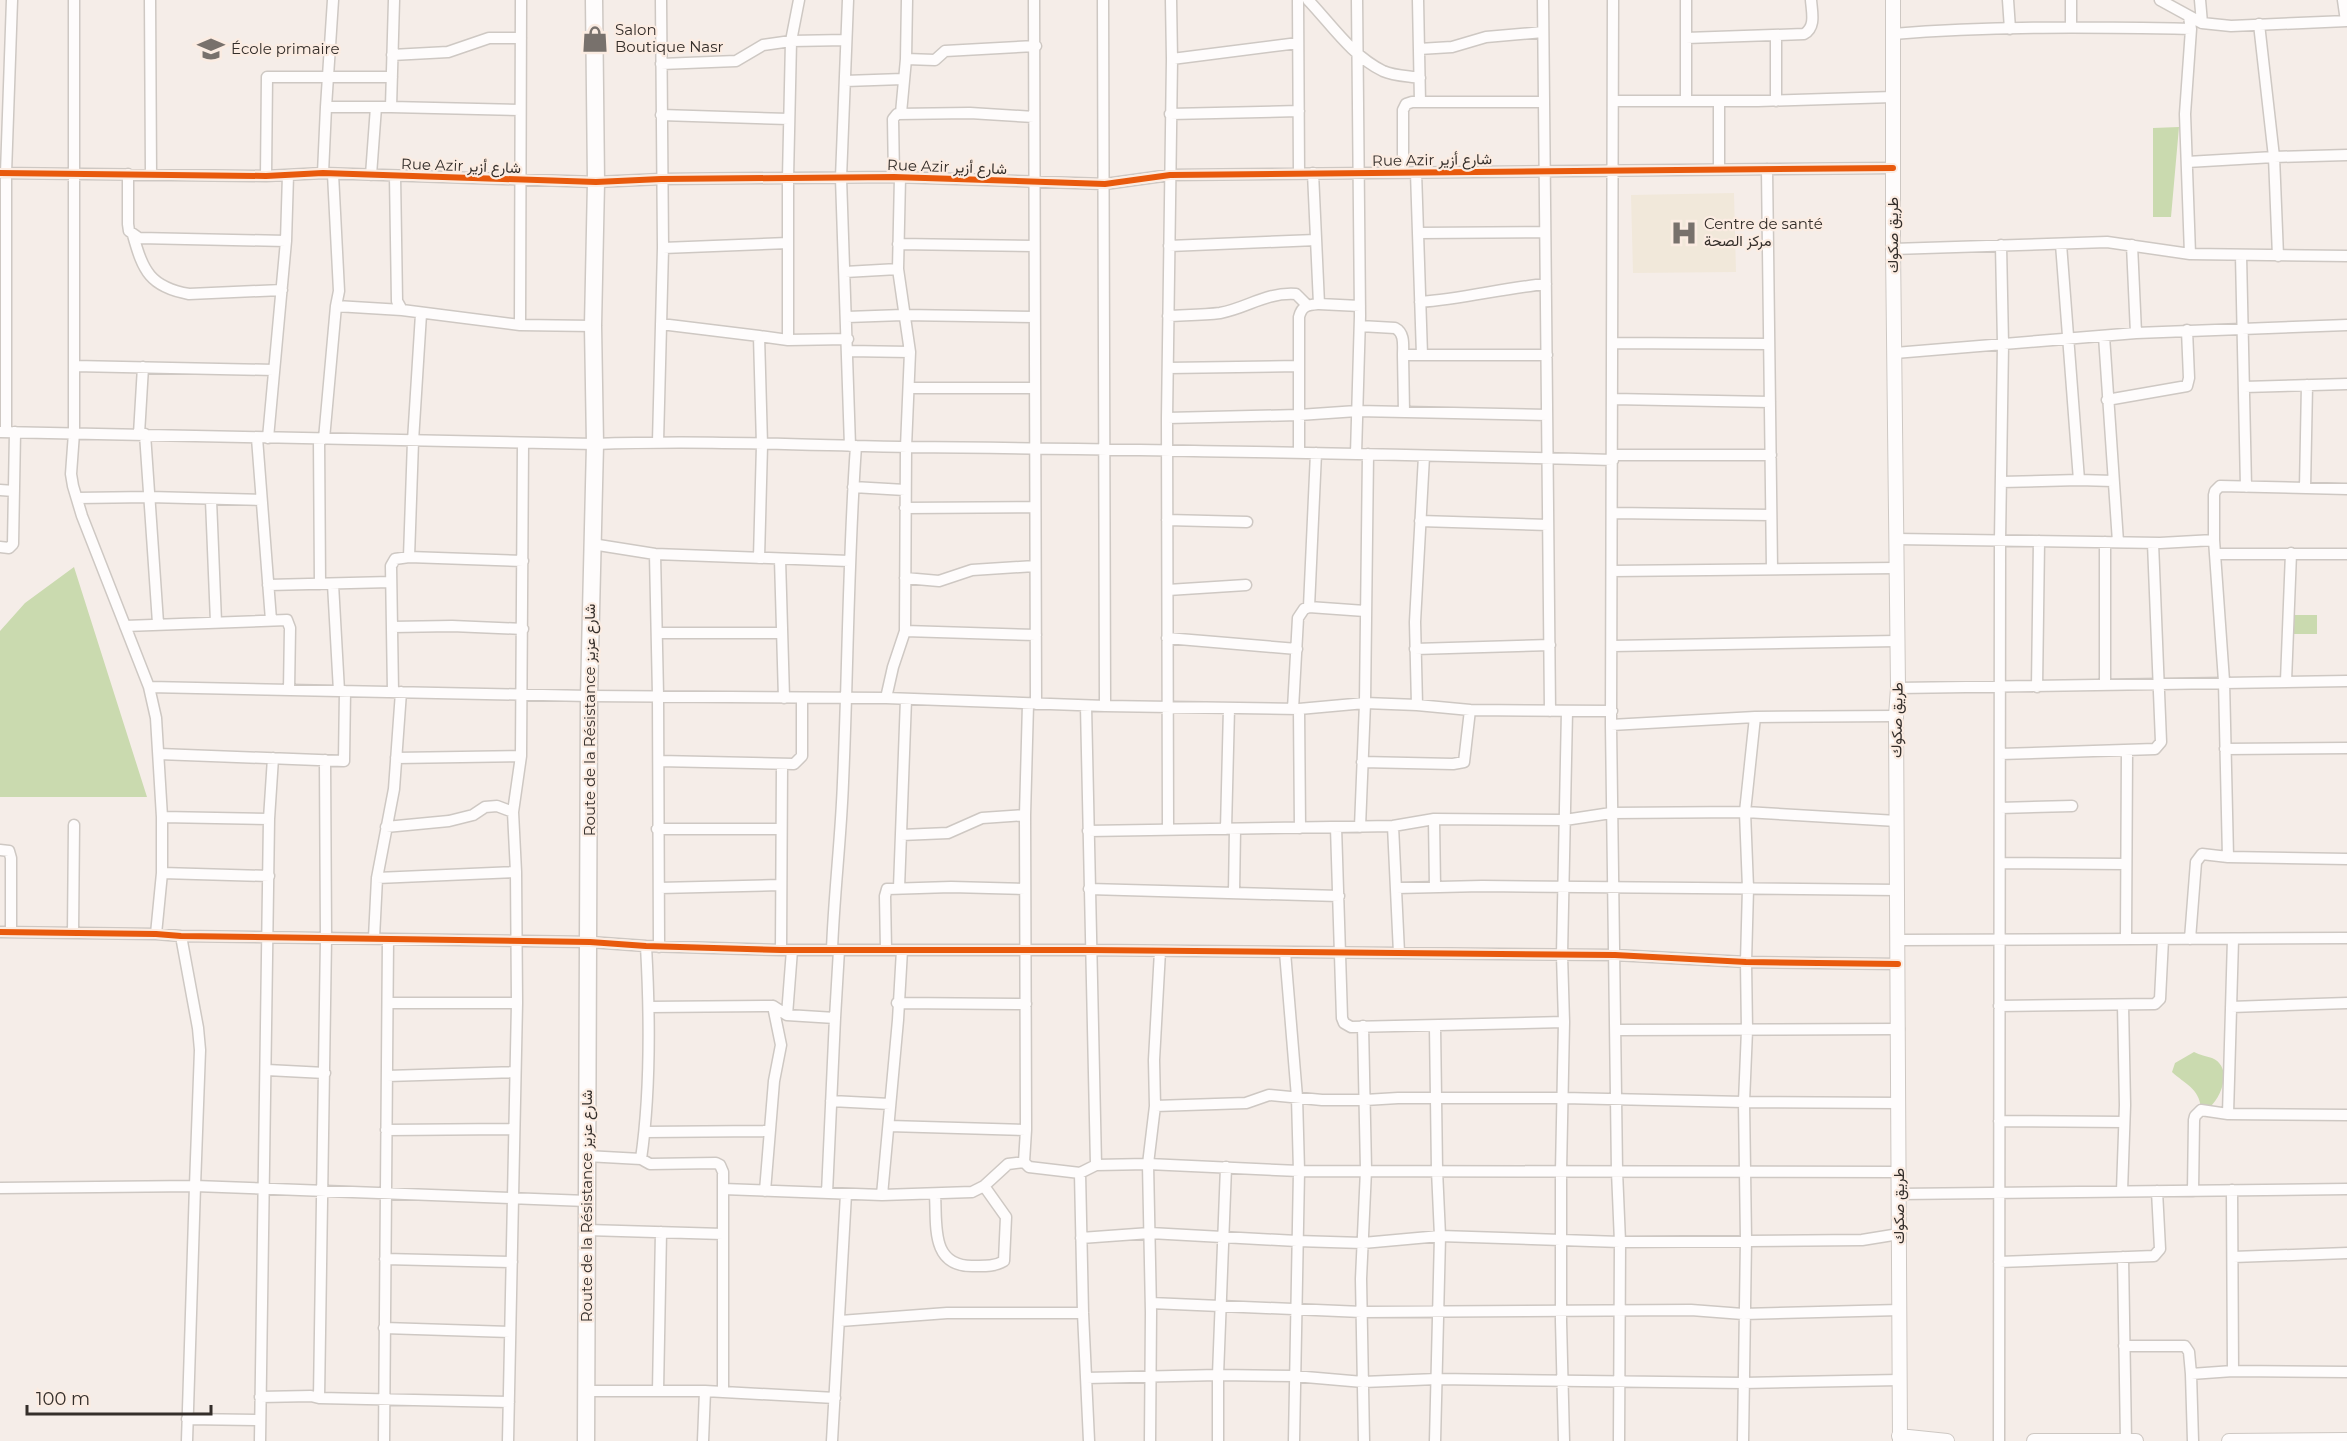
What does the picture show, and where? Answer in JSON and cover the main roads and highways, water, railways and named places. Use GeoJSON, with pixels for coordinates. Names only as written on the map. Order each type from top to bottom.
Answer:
{"type":"FeatureCollection","features":[{"type":"Feature","properties":{"kind":"main road","name":"Route de la Résistance شارع عزيز"},"geometry":{"type":"LineString","coordinates":[[586,1441],[586,1156],[590,942],[589,696],[595,444],[594,0]]}},
{"type":"Feature","properties":{"kind":"place","name":"Salon Boutique Nasr"},"geometry":{"type":"Point","coordinates":[595,39]}},
{"type":"Feature","properties":{"kind":"place","name":"École primaire"},"geometry":{"type":"Point","coordinates":[211,49]}},
{"type":"Feature","properties":{"kind":"place","name":"Centre de santé مركز الصحة"},"geometry":{"type":"Point","coordinates":[1684,233]}}]}
